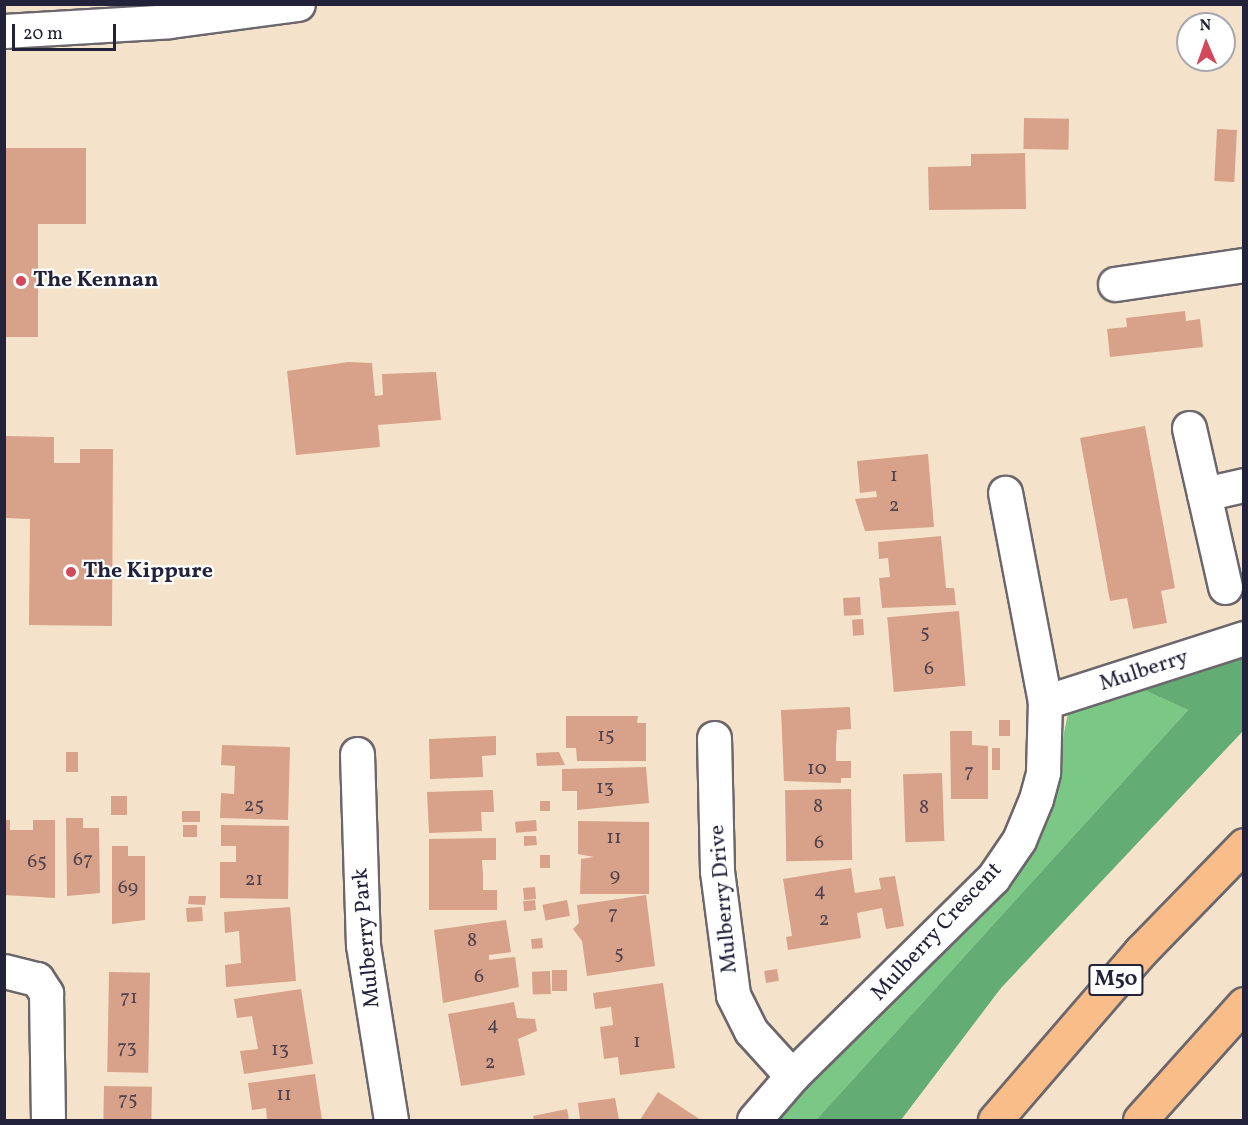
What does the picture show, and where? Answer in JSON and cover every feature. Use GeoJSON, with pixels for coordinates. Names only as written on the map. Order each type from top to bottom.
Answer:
{"type":"FeatureCollection","features":[{"type":"Feature","properties":{"kind":"highway","name":"M50"},"geometry":{"type":"LineString","coordinates":[[995,1120],[1140,952],[1244,845]]}},
{"type":"Feature","properties":{"kind":"highway"},"geometry":{"type":"LineString","coordinates":[[1140,1120],[1244,1004]]}},
{"type":"Feature","properties":{"kind":"street"},"geometry":{"type":"LineString","coordinates":[[4,31],[298,4]]}},
{"type":"Feature","properties":{"kind":"street"},"geometry":{"type":"LineString","coordinates":[[1114,284],[1244,265]]}},
{"type":"Feature","properties":{"kind":"street"},"geometry":{"type":"LineString","coordinates":[[1189,428],[1225,587]]}},
{"type":"Feature","properties":{"kind":"street"},"geometry":{"type":"LineString","coordinates":[[1204,494],[1244,485]]}},
{"type":"Feature","properties":{"kind":"street","name":"Mulberry Crescent"},"geometry":{"type":"LineString","coordinates":[[754,1120],[792,1076],[993,878],[1019,840],[1043,772],[1045,702],[1005,493]]}},
{"type":"Feature","properties":{"kind":"street","name":"Mulberry"},"geometry":{"type":"LineString","coordinates":[[1045,702],[1244,638]]}},
{"type":"Feature","properties":{"kind":"street","name":"Mulberry Drive"},"geometry":{"type":"LineString","coordinates":[[714,738],[717,871],[733,995],[751,1031],[792,1076]]}},
{"type":"Feature","properties":{"kind":"street","name":"Mulberry Park"},"geometry":{"type":"LineString","coordinates":[[357,754],[363,945],[391,1120]]}},
{"type":"Feature","properties":{"kind":"street"},"geometry":{"type":"LineString","coordinates":[[4,971],[37,979],[46,993],[48,1120]]}},
{"type":"Feature","properties":{"kind":"green space"},"geometry":{"type":"Polygon","coordinates":[[[1243,632],[1243,731],[1001,988],[901,1120],[816,1120],[1188,710],[1144,690],[1243,632]]]}},
{"type":"Feature","properties":{"kind":"green space"},"geometry":{"type":"Polygon","coordinates":[[[1144,690],[1188,710],[816,1120],[774,1120],[930,955],[1049,808],[1068,713],[1144,690]]]}},
{"type":"Feature","properties":{"kind":"building"},"geometry":{"type":"Polygon","coordinates":[[[1024,118],[1069,119],[1068,150],[1023,149],[1024,118]]]}},
{"type":"Feature","properties":{"kind":"building"},"geometry":{"type":"Polygon","coordinates":[[[1217,129],[1237,130],[1234,182],[1214,181],[1217,129]]]}},
{"type":"Feature","properties":{"kind":"building","name":"The Kennan"},"geometry":{"type":"Polygon","coordinates":[[[6,148],[86,148],[86,224],[38,224],[38,337],[4,337],[6,148]]]}},
{"type":"Feature","properties":{"kind":"building"},"geometry":{"type":"Polygon","coordinates":[[[1025,153],[1026,209],[929,210],[928,167],[971,166],[971,154],[1025,153]]]}},
{"type":"Feature","properties":{"kind":"building"},"geometry":{"type":"Polygon","coordinates":[[[1185,311],[1186,321],[1200,319],[1203,347],[1110,357],[1107,329],[1127,327],[1126,318],[1185,311]]]}},
{"type":"Feature","properties":{"kind":"building"},"geometry":{"type":"Polygon","coordinates":[[[348,362],[372,363],[375,396],[383,395],[382,374],[436,372],[441,420],[378,425],[380,447],[296,455],[287,371],[348,362]]]}},
{"type":"Feature","properties":{"kind":"building"},"geometry":{"type":"Polygon","coordinates":[[[1145,426],[1175,588],[1161,591],[1167,623],[1133,629],[1127,598],[1110,601],[1080,438],[1145,426]]]}},
{"type":"Feature","properties":{"kind":"building","name":"The Kippure"},"geometry":{"type":"Polygon","coordinates":[[[4,436],[54,437],[54,463],[80,463],[80,449],[113,449],[112,626],[29,625],[30,519],[4,518],[4,436]]]}},
{"type":"Feature","properties":{"kind":"building"},"geometry":{"type":"Polygon","coordinates":[[[928,454],[934,527],[865,531],[855,499],[877,497],[876,491],[860,493],[857,461],[928,454]]]}},
{"type":"Feature","properties":{"kind":"building"},"geometry":{"type":"Polygon","coordinates":[[[941,536],[946,588],[954,588],[956,605],[882,608],[879,578],[890,577],[888,558],[879,559],[878,542],[941,536]]]}},
{"type":"Feature","properties":{"kind":"building"},"geometry":{"type":"Polygon","coordinates":[[[860,597],[861,615],[844,616],[843,598],[860,597]]]}},
{"type":"Feature","properties":{"kind":"building"},"geometry":{"type":"Polygon","coordinates":[[[959,611],[966,686],[894,692],[887,617],[959,611]]]}},
{"type":"Feature","properties":{"kind":"building"},"geometry":{"type":"Polygon","coordinates":[[[863,619],[864,635],[853,636],[852,620],[863,619]]]}},
{"type":"Feature","properties":{"kind":"building"},"geometry":{"type":"Polygon","coordinates":[[[850,707],[851,729],[837,730],[836,761],[851,761],[851,778],[841,778],[841,783],[784,781],[781,710],[850,707]]]}},
{"type":"Feature","properties":{"kind":"building"},"geometry":{"type":"Polygon","coordinates":[[[566,716],[638,716],[637,723],[646,723],[646,761],[577,761],[576,748],[566,748],[566,716]]]}},
{"type":"Feature","properties":{"kind":"building"},"geometry":{"type":"Polygon","coordinates":[[[999,720],[1010,720],[1010,736],[999,736],[999,720]]]}},
{"type":"Feature","properties":{"kind":"building"},"geometry":{"type":"Polygon","coordinates":[[[950,731],[972,731],[972,745],[988,746],[988,799],[951,799],[950,731]]]}},
{"type":"Feature","properties":{"kind":"building"},"geometry":{"type":"Polygon","coordinates":[[[496,736],[496,755],[482,756],[483,777],[430,779],[429,739],[496,736]]]}},
{"type":"Feature","properties":{"kind":"building"},"geometry":{"type":"Polygon","coordinates":[[[222,745],[290,747],[288,820],[220,818],[221,793],[234,794],[235,766],[221,765],[222,745]]]}},
{"type":"Feature","properties":{"kind":"building"},"geometry":{"type":"Polygon","coordinates":[[[992,748],[1000,748],[1000,770],[992,770],[992,748]]]}},
{"type":"Feature","properties":{"kind":"building"},"geometry":{"type":"Polygon","coordinates":[[[66,752],[78,752],[78,772],[66,772],[66,752]]]}},
{"type":"Feature","properties":{"kind":"building"},"geometry":{"type":"Polygon","coordinates":[[[559,752],[565,765],[537,766],[536,753],[559,752]]]}},
{"type":"Feature","properties":{"kind":"building"},"geometry":{"type":"Polygon","coordinates":[[[646,767],[649,803],[577,810],[577,791],[562,791],[562,769],[646,767]]]}},
{"type":"Feature","properties":{"kind":"building"},"geometry":{"type":"Polygon","coordinates":[[[942,773],[944,841],[905,842],[903,774],[942,773]]]}},
{"type":"Feature","properties":{"kind":"building"},"geometry":{"type":"Polygon","coordinates":[[[851,789],[852,860],[786,861],[785,790],[851,789]]]}},
{"type":"Feature","properties":{"kind":"building"},"geometry":{"type":"Polygon","coordinates":[[[493,790],[494,812],[481,812],[482,831],[429,833],[427,792],[493,790]]]}},
{"type":"Feature","properties":{"kind":"building"},"geometry":{"type":"Polygon","coordinates":[[[111,796],[127,796],[127,815],[111,815],[111,796]]]}},
{"type":"Feature","properties":{"kind":"building"},"geometry":{"type":"Polygon","coordinates":[[[540,801],[550,801],[550,811],[540,811],[540,801]]]}},
{"type":"Feature","properties":{"kind":"building"},"geometry":{"type":"Polygon","coordinates":[[[182,811],[200,811],[200,822],[182,822],[182,811]]]}},
{"type":"Feature","properties":{"kind":"building"},"geometry":{"type":"Polygon","coordinates":[[[66,818],[83,818],[83,828],[99,828],[100,893],[67,896],[66,818]]]}},
{"type":"Feature","properties":{"kind":"building"},"geometry":{"type":"Polygon","coordinates":[[[4,820],[10,820],[10,830],[33,830],[33,820],[55,820],[55,898],[4,895],[4,820]]]}},
{"type":"Feature","properties":{"kind":"building"},"geometry":{"type":"Polygon","coordinates":[[[536,820],[537,831],[516,833],[515,822],[536,820]]]}},
{"type":"Feature","properties":{"kind":"building"},"geometry":{"type":"Polygon","coordinates":[[[578,821],[649,822],[649,894],[580,894],[581,859],[594,857],[578,854],[578,821]]]}},
{"type":"Feature","properties":{"kind":"building"},"geometry":{"type":"Polygon","coordinates":[[[183,825],[197,825],[197,837],[183,837],[183,825]]]}},
{"type":"Feature","properties":{"kind":"building"},"geometry":{"type":"Polygon","coordinates":[[[221,825],[289,826],[288,899],[220,898],[220,862],[236,862],[236,846],[221,846],[221,825]]]}},
{"type":"Feature","properties":{"kind":"building"},"geometry":{"type":"Polygon","coordinates":[[[524,836],[536,836],[537,845],[524,846],[524,836]]]}},
{"type":"Feature","properties":{"kind":"building"},"geometry":{"type":"Polygon","coordinates":[[[496,838],[496,860],[482,860],[483,890],[497,890],[497,910],[429,910],[429,839],[496,838]]]}},
{"type":"Feature","properties":{"kind":"building"},"geometry":{"type":"Polygon","coordinates":[[[112,846],[128,846],[128,856],[145,856],[145,920],[112,924],[112,846]]]}},
{"type":"Feature","properties":{"kind":"building"},"geometry":{"type":"Polygon","coordinates":[[[540,855],[550,855],[550,868],[540,868],[540,855]]]}},
{"type":"Feature","properties":{"kind":"building"},"geometry":{"type":"Polygon","coordinates":[[[851,868],[855,893],[881,889],[879,878],[895,876],[904,926],[886,929],[882,908],[857,913],[861,938],[788,950],[786,937],[792,936],[783,879],[851,868]]]}},
{"type":"Feature","properties":{"kind":"building"},"geometry":{"type":"Polygon","coordinates":[[[535,887],[536,899],[524,900],[523,888],[535,887]]]}},
{"type":"Feature","properties":{"kind":"building"},"geometry":{"type":"Polygon","coordinates":[[[646,895],[655,966],[587,976],[582,941],[573,929],[579,923],[577,905],[646,895]]]}},
{"type":"Feature","properties":{"kind":"building"},"geometry":{"type":"Polygon","coordinates":[[[189,896],[206,896],[205,905],[188,904],[189,896]]]}},
{"type":"Feature","properties":{"kind":"building"},"geometry":{"type":"Polygon","coordinates":[[[535,900],[536,910],[524,911],[523,901],[535,900]]]}},
{"type":"Feature","properties":{"kind":"building"},"geometry":{"type":"Polygon","coordinates":[[[567,900],[570,916],[546,920],[542,905],[567,900]]]}},
{"type":"Feature","properties":{"kind":"building"},"geometry":{"type":"Polygon","coordinates":[[[202,907],[203,921],[187,922],[186,908],[202,907]]]}},
{"type":"Feature","properties":{"kind":"building"},"geometry":{"type":"Polygon","coordinates":[[[290,907],[296,981],[226,987],[225,965],[241,963],[239,931],[225,933],[224,912],[290,907]]]}},
{"type":"Feature","properties":{"kind":"building"},"geometry":{"type":"Polygon","coordinates":[[[506,920],[511,952],[489,955],[489,960],[515,957],[519,987],[443,1003],[434,930],[506,920]]]}},
{"type":"Feature","properties":{"kind":"building"},"geometry":{"type":"Polygon","coordinates":[[[542,938],[543,948],[532,949],[531,939],[542,938]]]}},
{"type":"Feature","properties":{"kind":"building"},"geometry":{"type":"Polygon","coordinates":[[[777,969],[779,981],[766,983],[764,971],[777,969]]]}},
{"type":"Feature","properties":{"kind":"building"},"geometry":{"type":"Polygon","coordinates":[[[552,970],[567,970],[567,991],[552,991],[552,970]]]}},
{"type":"Feature","properties":{"kind":"building"},"geometry":{"type":"Polygon","coordinates":[[[550,971],[551,994],[533,995],[532,972],[550,971]]]}},
{"type":"Feature","properties":{"kind":"building"},"geometry":{"type":"Polygon","coordinates":[[[109,972],[150,973],[148,1073],[107,1072],[109,972]]]}},
{"type":"Feature","properties":{"kind":"building"},"geometry":{"type":"Polygon","coordinates":[[[663,983],[675,1068],[620,1075],[618,1057],[604,1059],[600,1027],[613,1025],[611,1007],[595,1009],[593,993],[663,983]]]}},
{"type":"Feature","properties":{"kind":"building"},"geometry":{"type":"Polygon","coordinates":[[[301,989],[313,1064],[244,1074],[240,1051],[258,1049],[252,1016],[237,1018],[234,999],[301,989]]]}},
{"type":"Feature","properties":{"kind":"building"},"geometry":{"type":"Polygon","coordinates":[[[514,1002],[517,1018],[535,1019],[537,1031],[518,1039],[525,1075],[461,1086],[448,1014],[514,1002]]]}},
{"type":"Feature","properties":{"kind":"building"},"geometry":{"type":"Polygon","coordinates":[[[315,1074],[322,1120],[267,1120],[266,1108],[252,1110],[248,1083],[315,1074]]]}},
{"type":"Feature","properties":{"kind":"building"},"geometry":{"type":"Polygon","coordinates":[[[104,1086],[152,1087],[151,1120],[103,1120],[104,1086]]]}},
{"type":"Feature","properties":{"kind":"building"},"geometry":{"type":"Polygon","coordinates":[[[658,1092],[701,1120],[640,1120],[658,1092]]]}},
{"type":"Feature","properties":{"kind":"building"},"geometry":{"type":"Polygon","coordinates":[[[615,1098],[619,1120],[580,1120],[578,1103],[615,1098]]]}},
{"type":"Feature","properties":{"kind":"building"},"geometry":{"type":"Polygon","coordinates":[[[567,1109],[569,1120],[534,1120],[533,1116],[567,1109]]]}},
{"type":"Feature","properties":{"kind":"place","name":"The Kennan"},"geometry":{"type":"Point","coordinates":[21,281]}},
{"type":"Feature","properties":{"kind":"place","name":"The Kippure"},"geometry":{"type":"Point","coordinates":[71,572]}}]}
